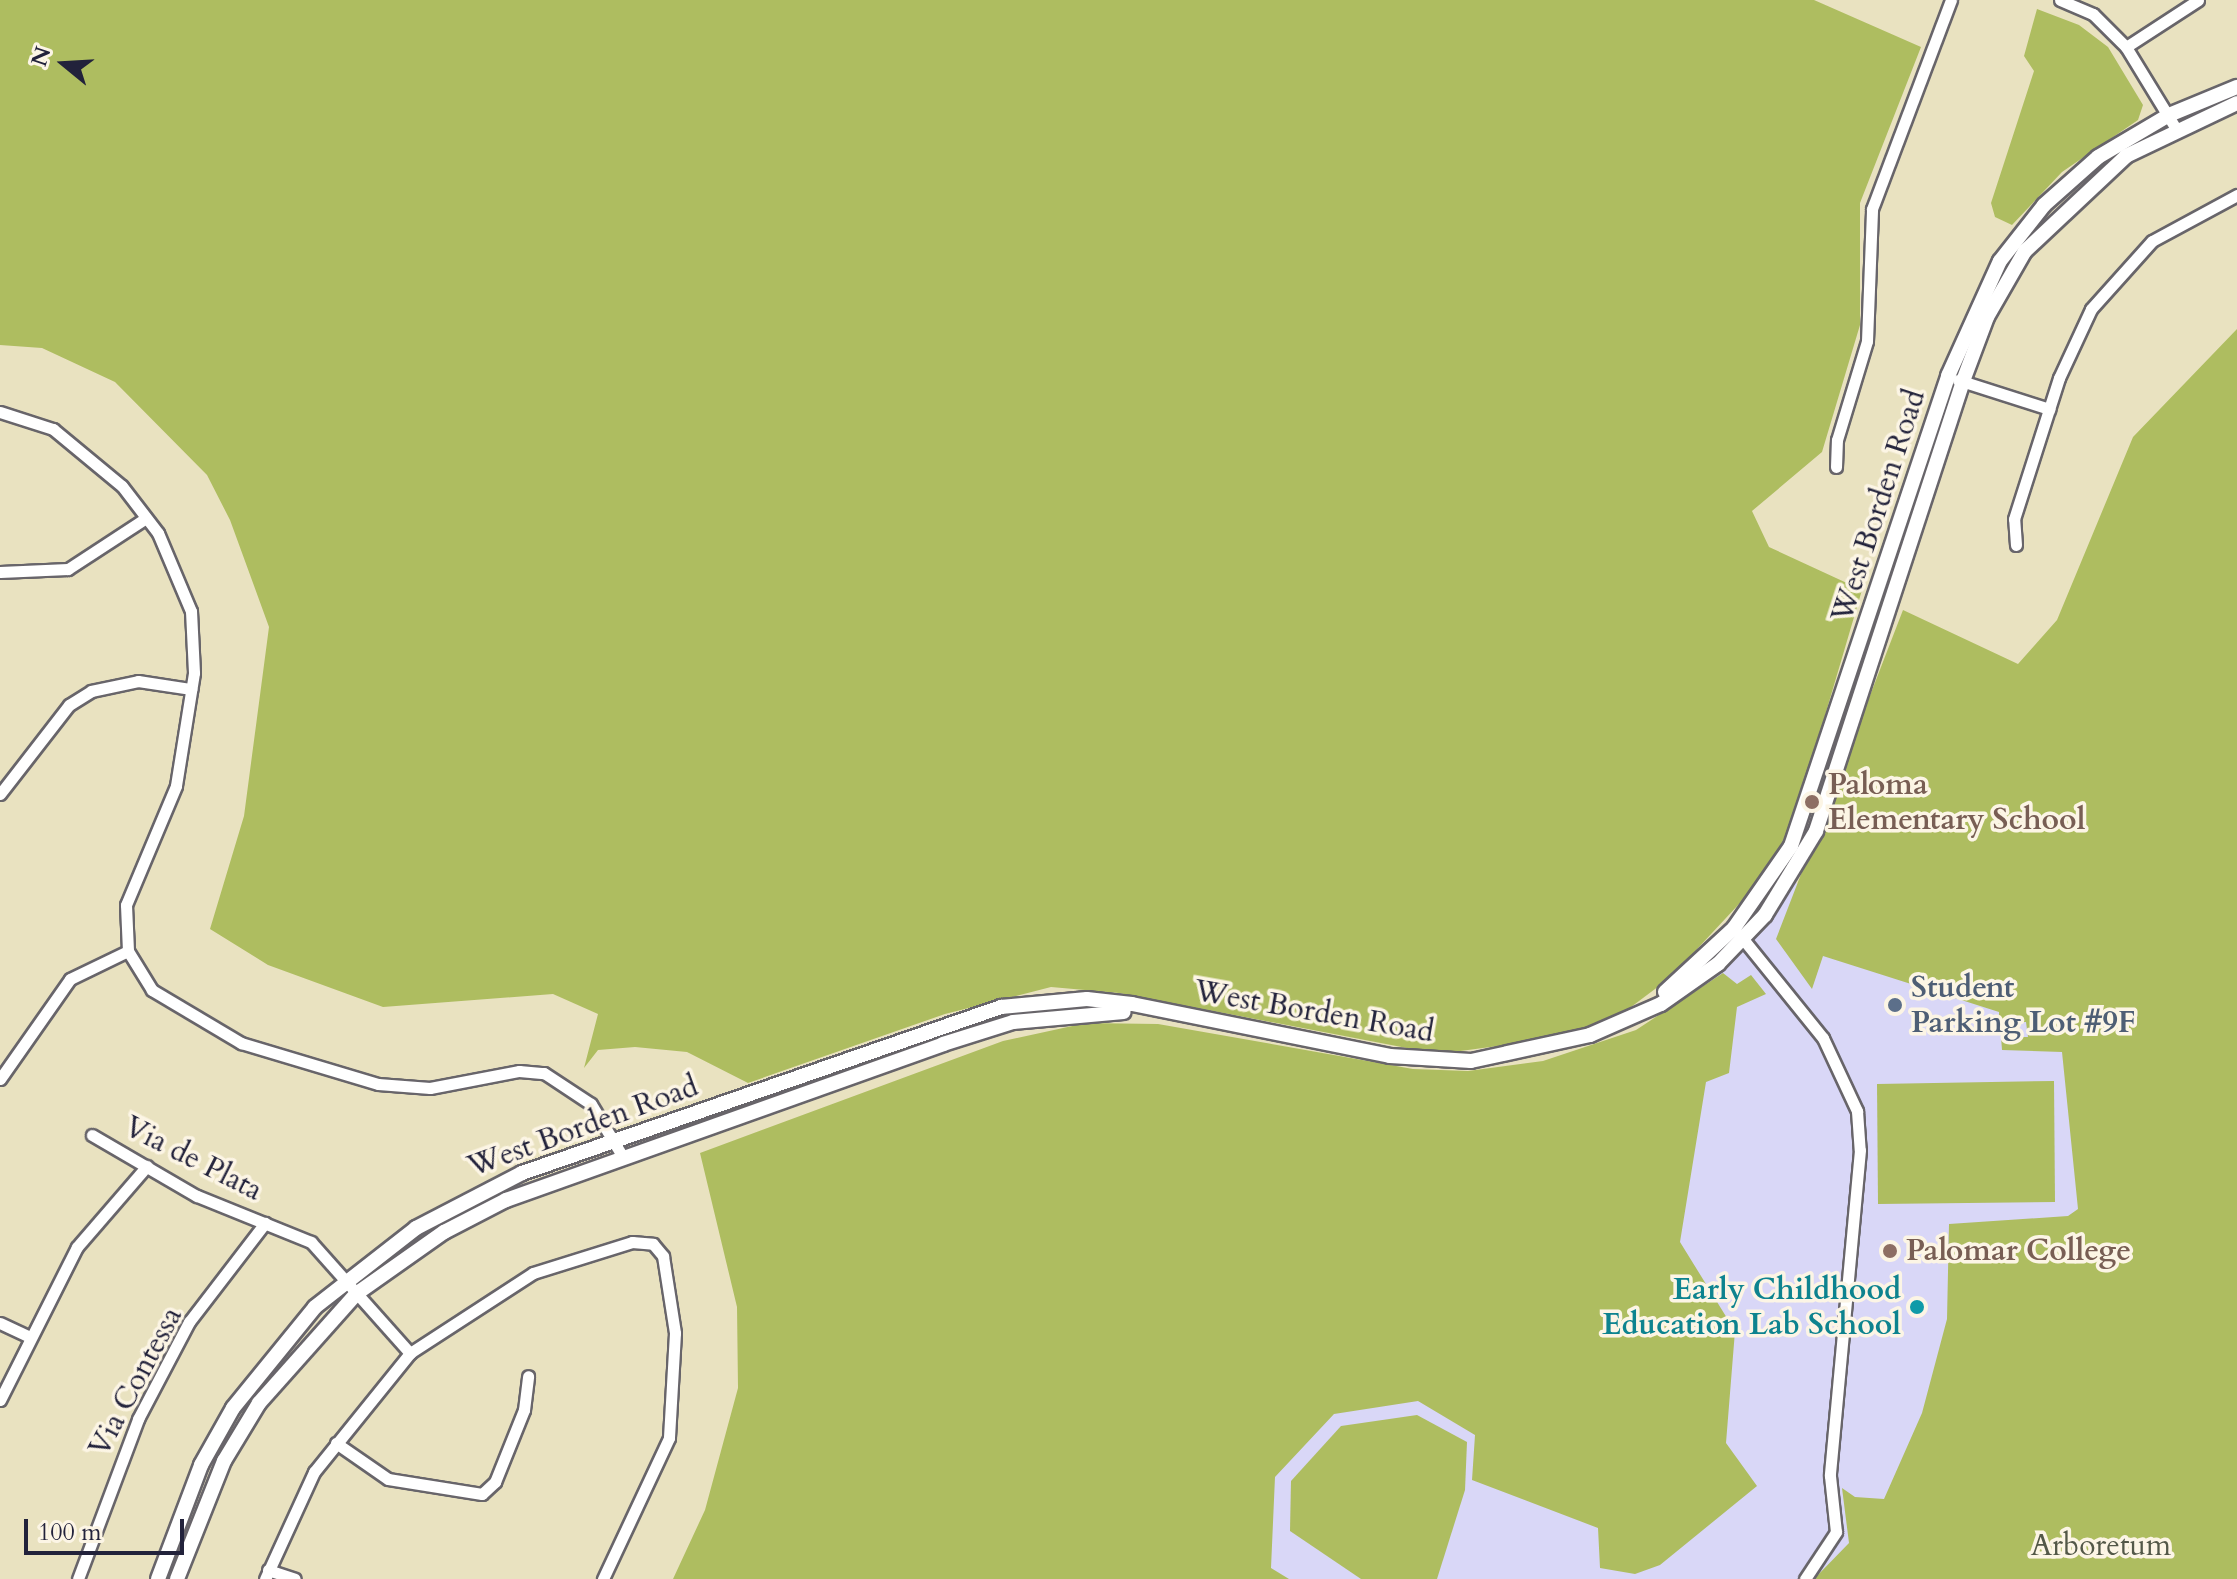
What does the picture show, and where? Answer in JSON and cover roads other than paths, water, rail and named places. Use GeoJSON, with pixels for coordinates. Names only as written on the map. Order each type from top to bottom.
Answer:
{"type":"FeatureCollection","features":[{"type":"Feature","properties":{"kind":"main road","name":"West Borden Road"},"geometry":{"type":"LineString","coordinates":[[1646,1008],[1734,928],[1779,867],[1817,785],[1948,376],[1982,290],[2022,231],[2098,157],[2169,115],[2237,87]]}},
{"type":"Feature","properties":{"kind":"main road","name":"West Borden Road"},"geometry":{"type":"LineString","coordinates":[[158,1579],[201,1465],[233,1408],[343,1281],[464,1199],[617,1140],[1001,1007],[1087,999],[1443,1061],[1558,1046],[1646,1008],[1744,941],[1816,831],[1963,381],[1987,317],[2052,219],[2126,156],[2176,129],[2237,103]]}},
{"type":"Feature","properties":{"kind":"main road","name":"West Borden Road"},"geometry":{"type":"LineString","coordinates":[[177,1579],[224,1461],[259,1403],[356,1294],[444,1232],[623,1157],[1013,1022],[1090,1010],[1156,1012]]}},
{"type":"Feature","properties":{"kind":"street"},"geometry":{"type":"LineString","coordinates":[[1836,467],[1837,440],[1867,341],[1872,209],[1951,0]]}},
{"type":"Feature","properties":{"kind":"street"},"geometry":{"type":"LineString","coordinates":[[2060,0],[2093,14],[2126,47],[2176,129]]}},
{"type":"Feature","properties":{"kind":"street"},"geometry":{"type":"LineString","coordinates":[[2126,47],[2198,0]]}},
{"type":"Feature","properties":{"kind":"street"},"geometry":{"type":"LineString","coordinates":[[2016,545],[2014,519],[2070,348],[2106,286],[2170,228],[2237,195]]}},
{"type":"Feature","properties":{"kind":"street"},"geometry":{"type":"LineString","coordinates":[[1948,376],[2049,409]]}},
{"type":"Feature","properties":{"kind":"street"},"geometry":{"type":"LineString","coordinates":[[0,412],[69,439],[122,486],[146,518],[191,611],[191,689],[176,786],[126,905],[128,951],[152,990],[241,1043],[404,1088],[544,1073],[571,1084],[617,1140],[623,1157]]}},
{"type":"Feature","properties":{"kind":"street"},"geometry":{"type":"LineString","coordinates":[[0,572],[68,569],[146,518]]}},
{"type":"Feature","properties":{"kind":"street"},"geometry":{"type":"LineString","coordinates":[[0,794],[69,705],[91,691],[138,681],[191,689]]}},
{"type":"Feature","properties":{"kind":"street"},"geometry":{"type":"LineString","coordinates":[[1734,928],[1823,1038],[1857,1111],[1860,1150],[1830,1476],[1836,1532],[1805,1579]]}},
{"type":"Feature","properties":{"kind":"street"},"geometry":{"type":"LineString","coordinates":[[0,1079],[70,979],[128,951]]}},
{"type":"Feature","properties":{"kind":"street","name":"Via de Plata"},"geometry":{"type":"LineString","coordinates":[[92,1135],[147,1166],[311,1242],[410,1353]]}},
{"type":"Feature","properties":{"kind":"street"},"geometry":{"type":"LineString","coordinates":[[0,1400],[77,1247],[147,1166]]}},
{"type":"Feature","properties":{"kind":"street","name":"Via Contessa"},"geometry":{"type":"LineString","coordinates":[[78,1579],[138,1419],[189,1322],[265,1223]]}},
{"type":"Feature","properties":{"kind":"street"},"geometry":{"type":"LineString","coordinates":[[295,1579],[266,1575],[336,1443],[410,1353],[533,1273],[632,1242],[653,1244],[663,1256],[675,1333],[669,1438],[603,1579]]}},
{"type":"Feature","properties":{"kind":"street"},"geometry":{"type":"LineString","coordinates":[[0,1323],[30,1337]]}},
{"type":"Feature","properties":{"kind":"street"},"geometry":{"type":"LineString","coordinates":[[336,1443],[388,1479],[482,1494],[495,1482],[524,1410],[528,1376]]}},
{"type":"Feature","properties":{"kind":"place","name":"Paloma Elementary School"},"geometry":{"type":"Point","coordinates":[1812,802]}},
{"type":"Feature","properties":{"kind":"place","name":"Student Parking Lot #9F"},"geometry":{"type":"Point","coordinates":[1895,1005]}},
{"type":"Feature","properties":{"kind":"place","name":"Palomar College"},"geometry":{"type":"Point","coordinates":[1890,1251]}},
{"type":"Feature","properties":{"kind":"place","name":"Early Childhood Education Lab School"},"geometry":{"type":"Point","coordinates":[1917,1307]}},
{"type":"Feature","properties":{"kind":"park label","name":"Arboretum"},"geometry":{"type":"Point","coordinates":[2101,1546]}}]}
